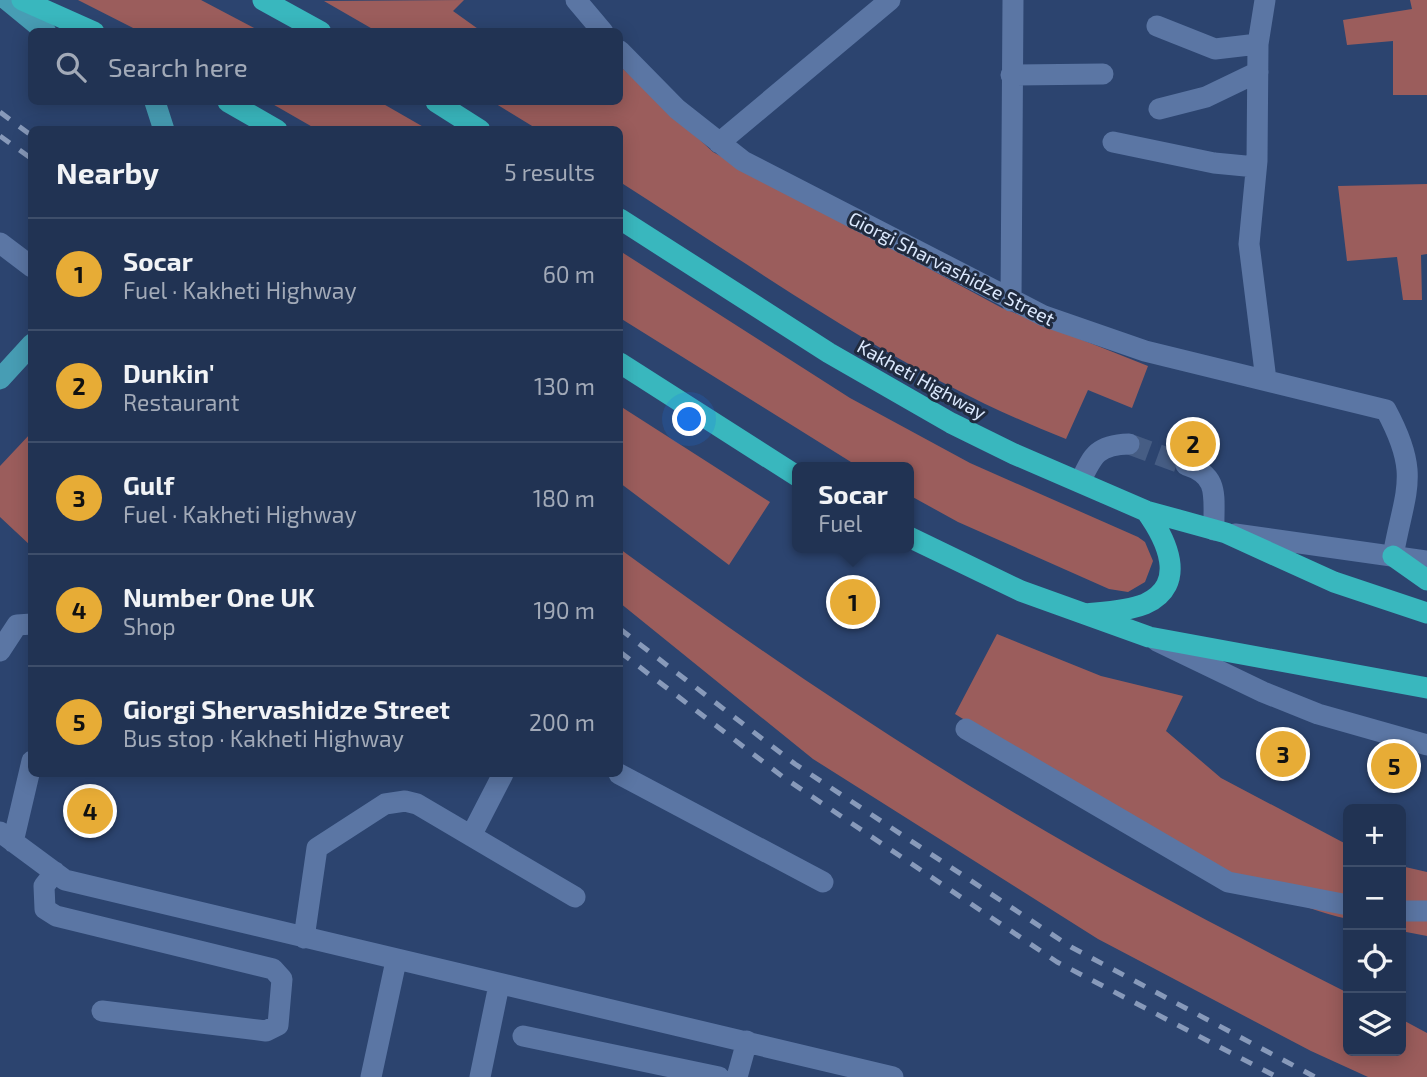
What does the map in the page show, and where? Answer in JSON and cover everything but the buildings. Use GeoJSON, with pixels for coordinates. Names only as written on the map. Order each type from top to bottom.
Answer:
{"type":"FeatureCollection","features":[{"type":"Feature","properties":{"kind":"highway"},"geometry":{"type":"LineString","coordinates":[[22,0],[85,28]]}},
{"type":"Feature","properties":{"kind":"highway"},"geometry":{"type":"LineString","coordinates":[[263,0],[314,28]]}},
{"type":"Feature","properties":{"kind":"highway"},"geometry":{"type":"LineString","coordinates":[[233,105],[270,126]]}},
{"type":"Feature","properties":{"kind":"highway"},"geometry":{"type":"LineString","coordinates":[[441,105],[474,126]]}},
{"type":"Feature","properties":{"kind":"highway","name":"Kakheti Highway"},"geometry":{"type":"LineString","coordinates":[[623,221],[896,393],[1014,454],[1146,511],[1220,531],[1334,582],[1427,613]]}},
{"type":"Feature","properties":{"kind":"highway"},"geometry":{"type":"LineString","coordinates":[[623,365],[792,473]]}},
{"type":"Feature","properties":{"kind":"highway"},"geometry":{"type":"LineString","coordinates":[[1080,615],[1143,605],[1157,597],[1163,589],[1168,580],[1169,555],[1165,537],[1146,511]]}},
{"type":"Feature","properties":{"kind":"highway"},"geometry":{"type":"LineString","coordinates":[[914,539],[1021,592],[1149,638],[1427,688]]}},
{"type":"Feature","properties":{"kind":"highway"},"geometry":{"type":"LineString","coordinates":[[1393,556],[1427,580]]}},
{"type":"Feature","properties":{"kind":"main road"},"geometry":{"type":"LineString","coordinates":[[7,0],[41,28]]}},
{"type":"Feature","properties":{"kind":"main road"},"geometry":{"type":"LineString","coordinates":[[156,105],[163,126]]}},
{"type":"Feature","properties":{"kind":"main road"},"geometry":{"type":"LineString","coordinates":[[0,379],[28,348]]}},
{"type":"Feature","properties":{"kind":"street"},"geometry":{"type":"LineString","coordinates":[[576,0],[600,28]]}},
{"type":"Feature","properties":{"kind":"street"},"geometry":{"type":"LineString","coordinates":[[719,143],[890,0]]}},
{"type":"Feature","properties":{"kind":"street"},"geometry":{"type":"LineString","coordinates":[[1011,301],[1013,0]]}},
{"type":"Feature","properties":{"kind":"street"},"geometry":{"type":"LineString","coordinates":[[1265,0],[1258,44],[1256,167],[1249,244],[1266,380]]}},
{"type":"Feature","properties":{"kind":"street"},"geometry":{"type":"LineString","coordinates":[[1157,26],[1215,49],[1258,44]]}},
{"type":"Feature","properties":{"kind":"street","name":"Giorgi Sharvashidze Street"},"geometry":{"type":"LineString","coordinates":[[623,54],[677,109],[743,160],[1044,317],[1145,351],[1386,410],[1401,438],[1409,472],[1417,491],[1393,556]]}},
{"type":"Feature","properties":{"kind":"street"},"geometry":{"type":"LineString","coordinates":[[1159,109],[1206,97],[1258,72]]}},
{"type":"Feature","properties":{"kind":"street"},"geometry":{"type":"LineString","coordinates":[[1011,75],[1103,74]]}},
{"type":"Feature","properties":{"kind":"street"},"geometry":{"type":"LineString","coordinates":[[1113,142],[1214,163],[1256,167]]}},
{"type":"Feature","properties":{"kind":"street"},"geometry":{"type":"LineString","coordinates":[[0,243],[28,264]]}},
{"type":"Feature","properties":{"kind":"street"},"geometry":{"type":"LineString","coordinates":[[1080,482],[1093,457],[1108,444],[1129,444]]}},
{"type":"Feature","properties":{"kind":"street"},"geometry":{"type":"LineString","coordinates":[[1186,465],[1204,470],[1212,482],[1220,531]]}},
{"type":"Feature","properties":{"kind":"street","name":"Kakheti Highway"},"geometry":{"type":"LineString","coordinates":[[1220,531],[1427,561]]}},
{"type":"Feature","properties":{"kind":"street"},"geometry":{"type":"LineString","coordinates":[[0,651],[17,625],[28,624]]}},
{"type":"Feature","properties":{"kind":"street"},"geometry":{"type":"LineString","coordinates":[[1149,638],[1263,692],[1318,714],[1427,745]]}},
{"type":"Feature","properties":{"kind":"street"},"geometry":{"type":"LineString","coordinates":[[966,729],[1228,881],[1343,904]]}},
{"type":"Feature","properties":{"kind":"street"},"geometry":{"type":"LineString","coordinates":[[28,773],[7,837],[65,880],[397,961],[747,1041],[833,1070],[893,1077]]}},
{"type":"Feature","properties":{"kind":"street"},"geometry":{"type":"LineString","coordinates":[[623,776],[822,881]]}},
{"type":"Feature","properties":{"kind":"street"},"geometry":{"type":"LineString","coordinates":[[471,836],[501,777]]}},
{"type":"Feature","properties":{"kind":"street"},"geometry":{"type":"LineString","coordinates":[[304,938],[317,848],[385,804],[405,801],[417,804],[575,897]]}},
{"type":"Feature","properties":{"kind":"street"},"geometry":{"type":"LineString","coordinates":[[55,872],[44,886],[45,909],[56,916],[274,969],[282,979],[278,1026],[266,1031],[102,1011]]}},
{"type":"Feature","properties":{"kind":"street"},"geometry":{"type":"LineString","coordinates":[[1406,911],[1427,911]]}},
{"type":"Feature","properties":{"kind":"street"},"geometry":{"type":"LineString","coordinates":[[370,1077],[397,961]]}},
{"type":"Feature","properties":{"kind":"street"},"geometry":{"type":"LineString","coordinates":[[480,1077],[499,985]]}},
{"type":"Feature","properties":{"kind":"street"},"geometry":{"type":"LineString","coordinates":[[523,1036],[622,1067],[719,1077]]}},
{"type":"Feature","properties":{"kind":"street"},"geometry":{"type":"LineString","coordinates":[[737,1077],[747,1041]]}},
{"type":"Feature","properties":{"kind":"shaded area"},"geometry":{"type":"Polygon","coordinates":[[[78,0],[201,0],[254,28],[133,28],[78,0]]]}},
{"type":"Feature","properties":{"kind":"shaded area"},"geometry":{"type":"Polygon","coordinates":[[[464,0],[453,11],[477,28],[371,28],[324,1],[464,0]]]}},
{"type":"Feature","properties":{"kind":"shaded area"},"geometry":{"type":"Polygon","coordinates":[[[1410,0],[1427,0],[1427,95],[1393,95],[1393,41],[1347,45],[1343,20],[1412,9],[1410,0]]]}},
{"type":"Feature","properties":{"kind":"shaded area"},"geometry":{"type":"Polygon","coordinates":[[[623,69],[713,152],[1002,308],[1148,366],[1132,408],[1088,390],[1066,439],[1007,414],[949,386],[837,322],[623,184],[623,126],[532,126],[498,105],[623,105],[623,69]]]}},
{"type":"Feature","properties":{"kind":"shaded area"},"geometry":{"type":"Polygon","coordinates":[[[274,105],[385,105],[422,126],[311,126],[274,105]]]}},
{"type":"Feature","properties":{"kind":"shaded area"},"geometry":{"type":"Polygon","coordinates":[[[1427,184],[1427,254],[1421,255],[1422,300],[1403,300],[1397,257],[1347,261],[1338,186],[1427,184]]]}},
{"type":"Feature","properties":{"kind":"shaded area"},"geometry":{"type":"Polygon","coordinates":[[[623,253],[850,398],[970,463],[1138,537],[1145,542],[1153,561],[1145,582],[1128,592],[1109,589],[958,522],[914,498],[914,462],[851,462],[623,320],[623,253]]]}},
{"type":"Feature","properties":{"kind":"shaded area"},"geometry":{"type":"Polygon","coordinates":[[[623,408],[770,502],[729,565],[623,485],[623,408]]]}},
{"type":"Feature","properties":{"kind":"shaded area"},"geometry":{"type":"Polygon","coordinates":[[[28,436],[28,543],[0,517],[0,466],[28,436]]]}},
{"type":"Feature","properties":{"kind":"shaded area"},"geometry":{"type":"Polygon","coordinates":[[[623,551],[808,682],[954,776],[1131,879],[1343,990],[1343,1056],[1406,1056],[1406,1022],[1427,1033],[1427,1077],[1368,1077],[1311,1051],[1098,939],[813,759],[623,605],[623,551]]]}},
{"type":"Feature","properties":{"kind":"shaded area"},"geometry":{"type":"Polygon","coordinates":[[[997,634],[1101,676],[1183,696],[1166,731],[1221,778],[1343,842],[1343,918],[1297,904],[1224,870],[955,714],[997,634]]]}},
{"type":"Feature","properties":{"kind":"shaded area"},"geometry":{"type":"Polygon","coordinates":[[[1406,867],[1427,872],[1427,936],[1406,932],[1406,867]]]}},
{"type":"Feature","properties":{"kind":"tunnel"},"geometry":{"type":"LineString","coordinates":[[1129,444],[1186,465]]}},
{"type":"Feature","properties":{"kind":"railway"},"geometry":{"type":"LineString","coordinates":[[0,112],[28,133]]}},
{"type":"Feature","properties":{"kind":"railway"},"geometry":{"type":"LineString","coordinates":[[0,136],[28,156]]}},
{"type":"Feature","properties":{"kind":"railway"},"geometry":{"type":"LineString","coordinates":[[623,631],[795,764],[1071,947],[1315,1077]]}},
{"type":"Feature","properties":{"kind":"railway"},"geometry":{"type":"LineString","coordinates":[[623,654],[783,777],[1057,962],[1277,1077]]}},
{"type":"Feature","properties":{"kind":"place","name":"Dunkin'"},"geometry":{"type":"Point","coordinates":[1193,444]}},
{"type":"Feature","properties":{"kind":"place","name":"Socar"},"geometry":{"type":"Point","coordinates":[853,602]}},
{"type":"Feature","properties":{"kind":"place","name":"Gulf"},"geometry":{"type":"Point","coordinates":[1283,754]}},
{"type":"Feature","properties":{"kind":"place","name":"Giorgi Shervashidze Street"},"geometry":{"type":"Point","coordinates":[1394,766]}},
{"type":"Feature","properties":{"kind":"place","name":"Number One UK"},"geometry":{"type":"Point","coordinates":[90,811]}}]}
